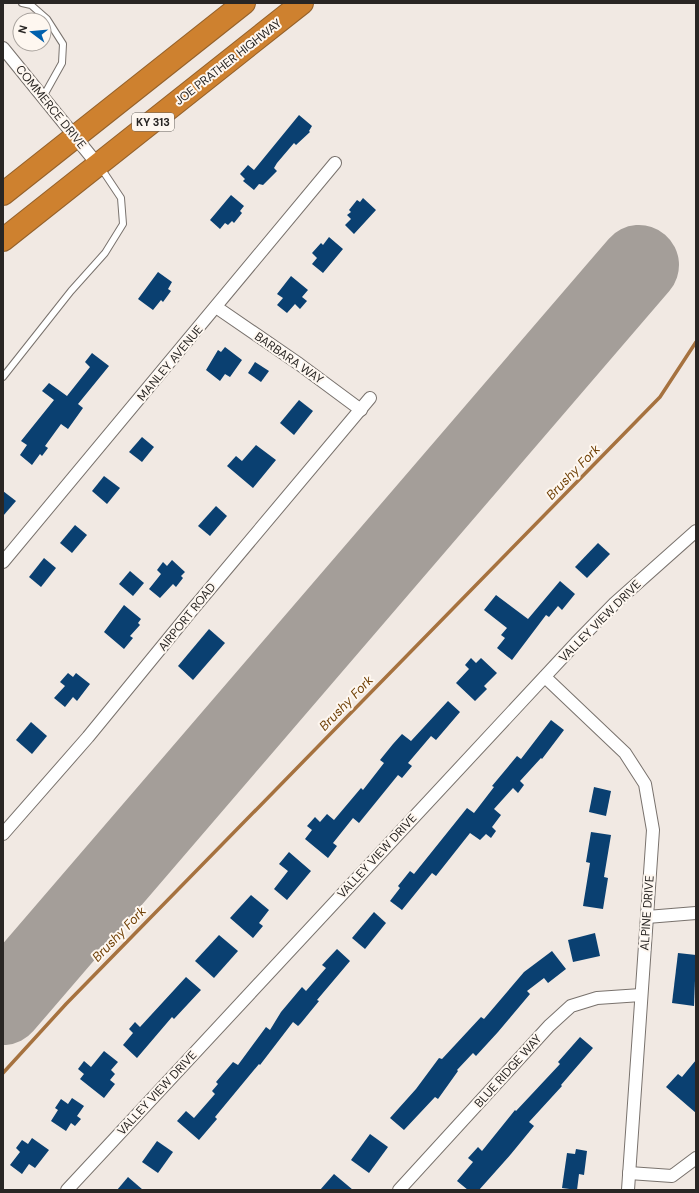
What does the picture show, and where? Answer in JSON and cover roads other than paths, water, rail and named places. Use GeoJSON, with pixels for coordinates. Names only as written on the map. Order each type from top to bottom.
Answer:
{"type":"FeatureCollection","features":[{"type":"Feature","properties":{"kind":"highway","name":"KY 313"},"geometry":{"type":"LineString","coordinates":[[3,194],[244,3]]}},
{"type":"Feature","properties":{"kind":"highway","name":"JOE PRATHER HIGHWAY"},"geometry":{"type":"LineString","coordinates":[[3,240],[302,3]]}},
{"type":"Feature","properties":{"kind":"street","name":"COMMERCE DRIVE"},"geometry":{"type":"LineString","coordinates":[[3,48],[98,165]]}},
{"type":"Feature","properties":{"kind":"street","name":"MANLEY AVENUE"},"geometry":{"type":"LineString","coordinates":[[3,562],[335,163]]}},
{"type":"Feature","properties":{"kind":"street","name":"BARBARA WAY"},"geometry":{"type":"LineString","coordinates":[[216,307],[299,364],[361,410]]}},
{"type":"Feature","properties":{"kind":"street","name":"AIRPORT ROAD"},"geometry":{"type":"LineString","coordinates":[[3,834],[88,737],[192,610],[370,398]]}},
{"type":"Feature","properties":{"kind":"street","name":"VALLEY VIEW DRIVE"},"geometry":{"type":"LineString","coordinates":[[67,1190],[615,603],[696,530]]}},
{"type":"Feature","properties":{"kind":"street","name":"ALPINE DRIVE"},"geometry":{"type":"LineString","coordinates":[[545,677],[625,753],[645,784],[653,830],[628,1190]]}},
{"type":"Feature","properties":{"kind":"street"},"geometry":{"type":"LineString","coordinates":[[647,916],[696,913]]}},
{"type":"Feature","properties":{"kind":"street","name":"BLUE RIDGE WAY"},"geometry":{"type":"LineString","coordinates":[[399,1190],[549,1026],[571,1006],[597,998],[641,995]]}},
{"type":"Feature","properties":{"kind":"street"},"geometry":{"type":"LineString","coordinates":[[629,1173],[672,1176],[696,1158]]}},
{"type":"Feature","properties":{"kind":"lane"},"geometry":{"type":"LineString","coordinates":[[22,3],[31,5],[47,19],[63,44],[62,63],[43,97]]}},
{"type":"Feature","properties":{"kind":"lane"},"geometry":{"type":"LineString","coordinates":[[3,377],[71,291],[105,253],[124,224],[122,198],[98,165]]}},
{"type":"Feature","properties":{"kind":"waterway","name":"Brushy Fork"},"geometry":{"type":"LineString","coordinates":[[3,1073],[66,1004],[660,397],[696,342]]}}]}
